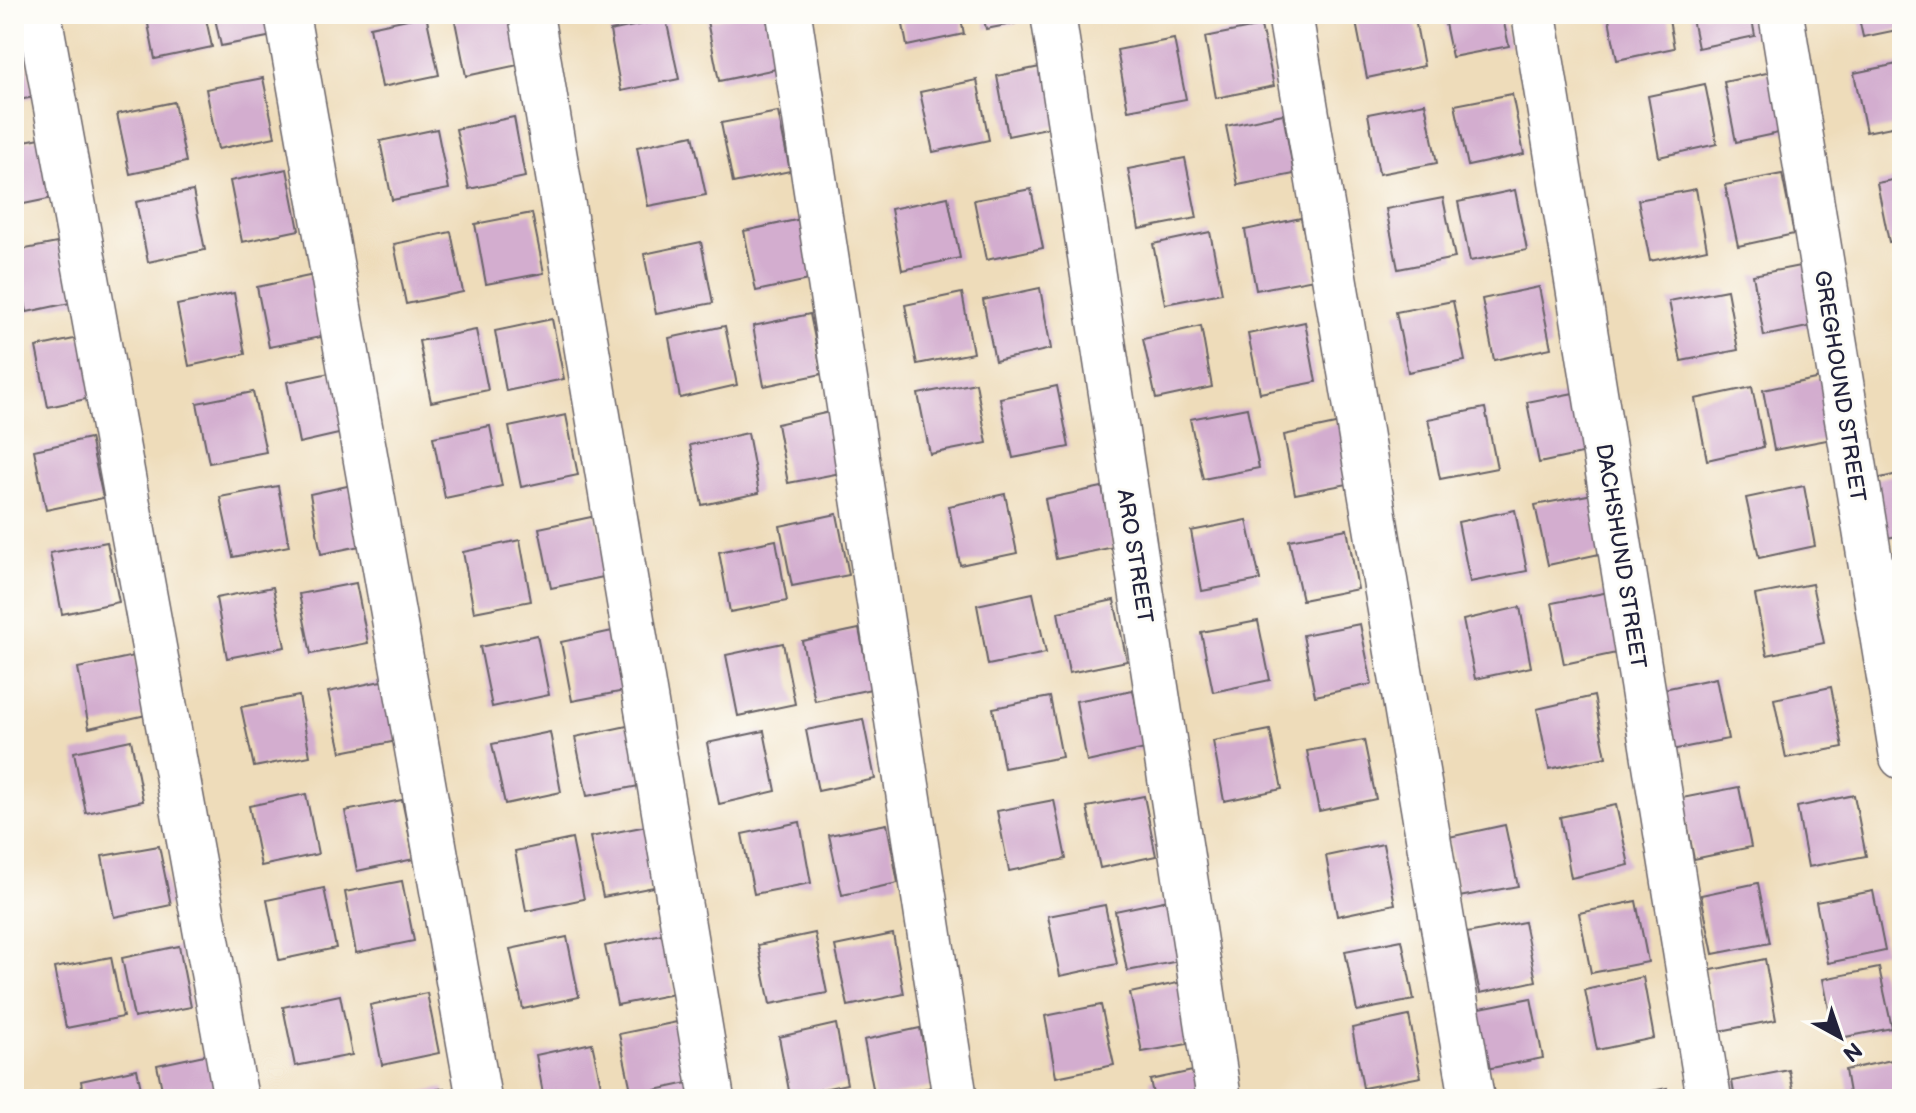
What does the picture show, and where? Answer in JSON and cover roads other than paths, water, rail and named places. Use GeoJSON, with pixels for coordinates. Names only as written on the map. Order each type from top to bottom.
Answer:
{"type":"FeatureCollection","features":[{"type":"Feature","properties":{"kind":"street"},"geometry":{"type":"LineString","coordinates":[[39,14],[236,1099]]}},
{"type":"Feature","properties":{"kind":"street"},"geometry":{"type":"LineString","coordinates":[[287,14],[479,1099]]}},
{"type":"Feature","properties":{"kind":"street"},"geometry":{"type":"LineString","coordinates":[[531,14],[712,1099]]}},
{"type":"Feature","properties":{"kind":"street"},"geometry":{"type":"LineString","coordinates":[[789,14],[955,1099]]}},
{"type":"Feature","properties":{"kind":"street","name":"ARO STREET"},"geometry":{"type":"LineString","coordinates":[[1053,14],[1219,1099]]}},
{"type":"Feature","properties":{"kind":"street"},"geometry":{"type":"LineString","coordinates":[[1290,14],[1472,1099]]}},
{"type":"Feature","properties":{"kind":"street","name":"DACHSHUND STREET"},"geometry":{"type":"LineString","coordinates":[[1534,14],[1709,1099]]}},
{"type":"Feature","properties":{"kind":"street","name":"GREGHOUND STREET"},"geometry":{"type":"LineString","coordinates":[[1781,14],[1902,757]]}}]}
